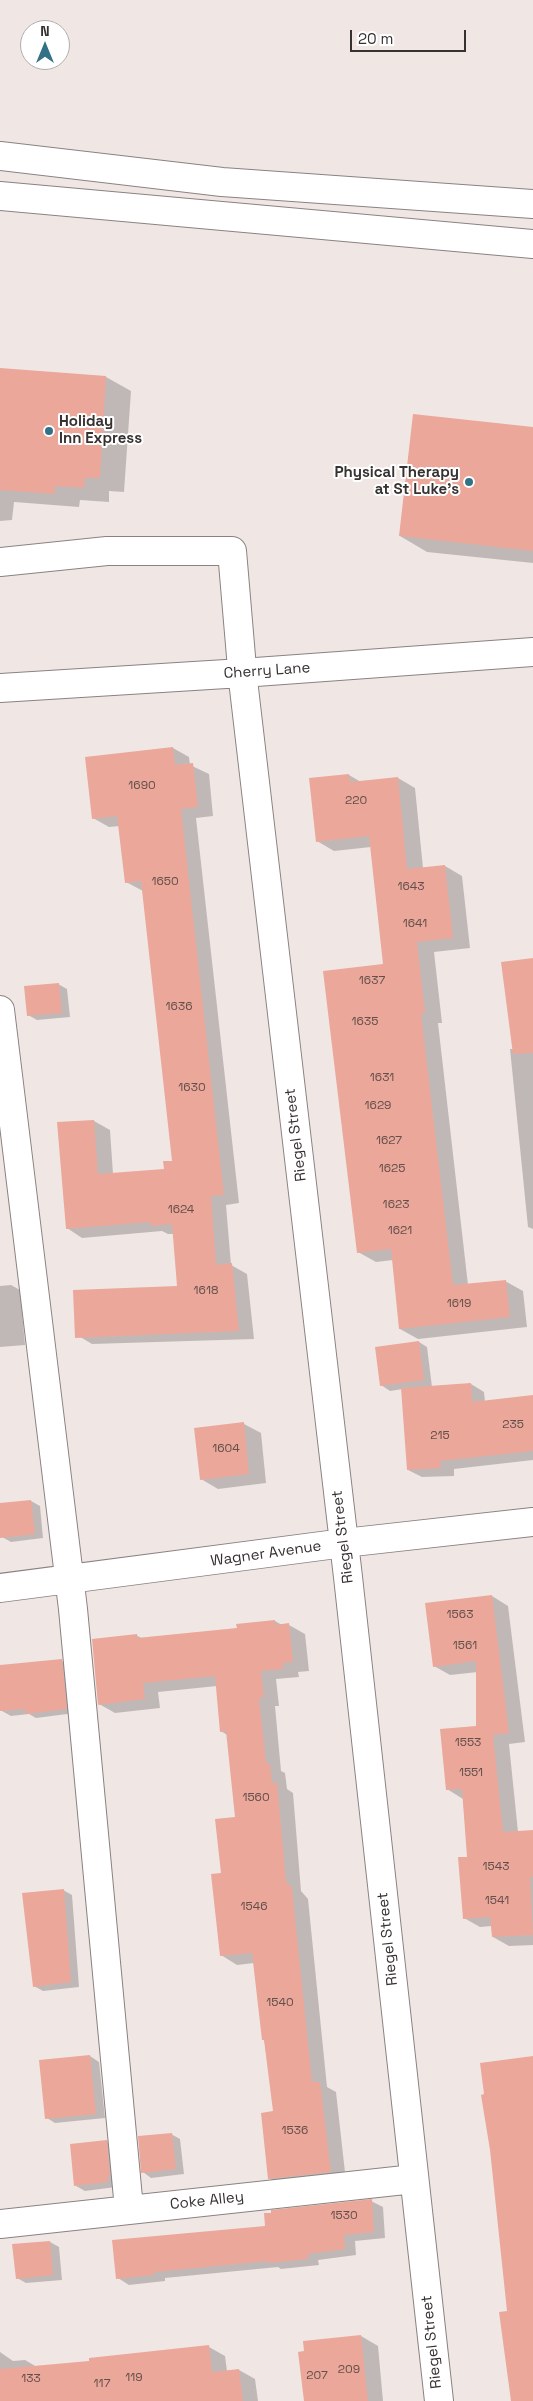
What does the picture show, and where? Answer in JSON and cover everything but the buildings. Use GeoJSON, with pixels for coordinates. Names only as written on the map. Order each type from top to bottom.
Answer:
{"type":"FeatureCollection","features":[{"type":"Feature","properties":{"kind":"main road"},"geometry":{"type":"LineString","coordinates":[[0,156],[222,182],[533,204]]}},
{"type":"Feature","properties":{"kind":"main road"},"geometry":{"type":"LineString","coordinates":[[0,196],[533,244]]}},
{"type":"Feature","properties":{"kind":"main road","name":"Riegel Street"},"geometry":{"type":"LineString","coordinates":[[0,562],[107,551],[232,551],[242,674],[344,1543],[439,2401]]}},
{"type":"Feature","properties":{"kind":"main road","name":"Cherry Lane"},"geometry":{"type":"LineString","coordinates":[[0,688],[242,674],[533,652]]}},
{"type":"Feature","properties":{"kind":"main road"},"geometry":{"type":"LineString","coordinates":[[0,1010],[70,1580],[129,2209]]}},
{"type":"Feature","properties":{"kind":"main road","name":"Wagner Avenue"},"geometry":{"type":"LineString","coordinates":[[0,1588],[344,1543],[533,1522]]}},
{"type":"Feature","properties":{"kind":"main road","name":"Coke Alley"},"geometry":{"type":"LineString","coordinates":[[0,2224],[414,2179]]}},
{"type":"Feature","properties":{"kind":"place","name":"Holiday Inn Express"},"geometry":{"type":"Point","coordinates":[49,431]}},
{"type":"Feature","properties":{"kind":"place","name":"Physical Therapy at St Luke's"},"geometry":{"type":"Point","coordinates":[469,482]}}]}
